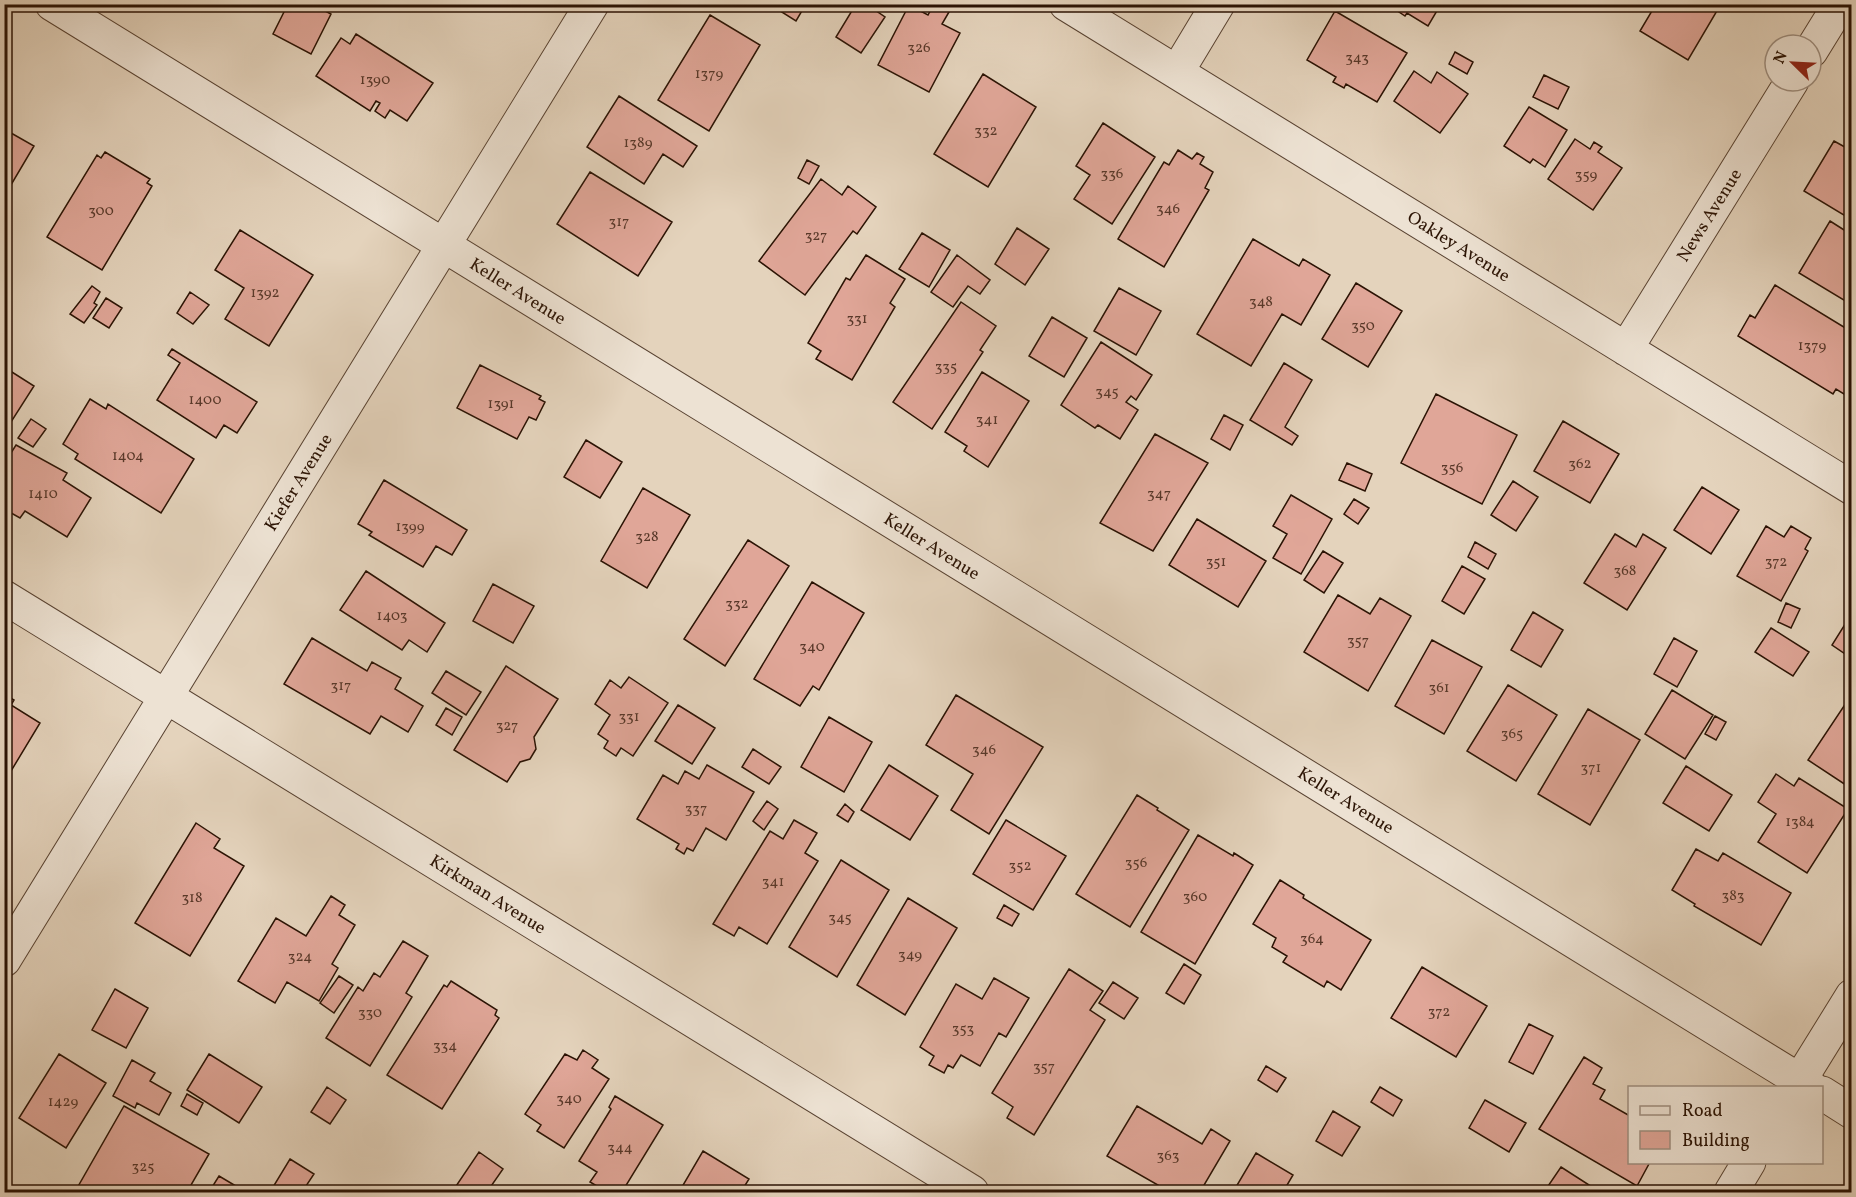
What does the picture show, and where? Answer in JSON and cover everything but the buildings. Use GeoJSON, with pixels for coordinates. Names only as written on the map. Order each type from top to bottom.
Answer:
{"type":"FeatureCollection","features":[{"type":"Feature","properties":{"kind":"street","name":"Keller Avenue"},"geometry":{"type":"LineString","coordinates":[[52,4],[1805,1086]]}},
{"type":"Feature","properties":{"kind":"street","name":"Kiefer Avenue"},"geometry":{"type":"LineString","coordinates":[[4,960],[592,4]]}},
{"type":"Feature","properties":{"kind":"street","name":"Oakley Avenue"},"geometry":{"type":"LineString","coordinates":[[1066,4],[1851,488]]}},
{"type":"Feature","properties":{"kind":"street"},"geometry":{"type":"LineString","coordinates":[[1177,72],[1218,4]]}},
{"type":"Feature","properties":{"kind":"street"},"geometry":{"type":"LineString","coordinates":[[1822,33],[1840,4]]}},
{"type":"Feature","properties":{"kind":"street","name":"News Avenue"},"geometry":{"type":"LineString","coordinates":[[1626,349],[1785,93]]}},
{"type":"Feature","properties":{"kind":"street","name":"Kirkman Avenue"},"geometry":{"type":"LineString","coordinates":[[4,597],[972,1192]]}},
{"type":"Feature","properties":{"kind":"street"},"geometry":{"type":"LineString","coordinates":[[1807,1086],[1851,996]]}},
{"type":"Feature","properties":{"kind":"street","name":"Keller Avenue"},"geometry":{"type":"LineString","coordinates":[[1823,1096],[1851,1112]]}},
{"type":"Feature","properties":{"kind":"street"},"geometry":{"type":"LineString","coordinates":[[1731,1192],[1748,1164]]}}]}
